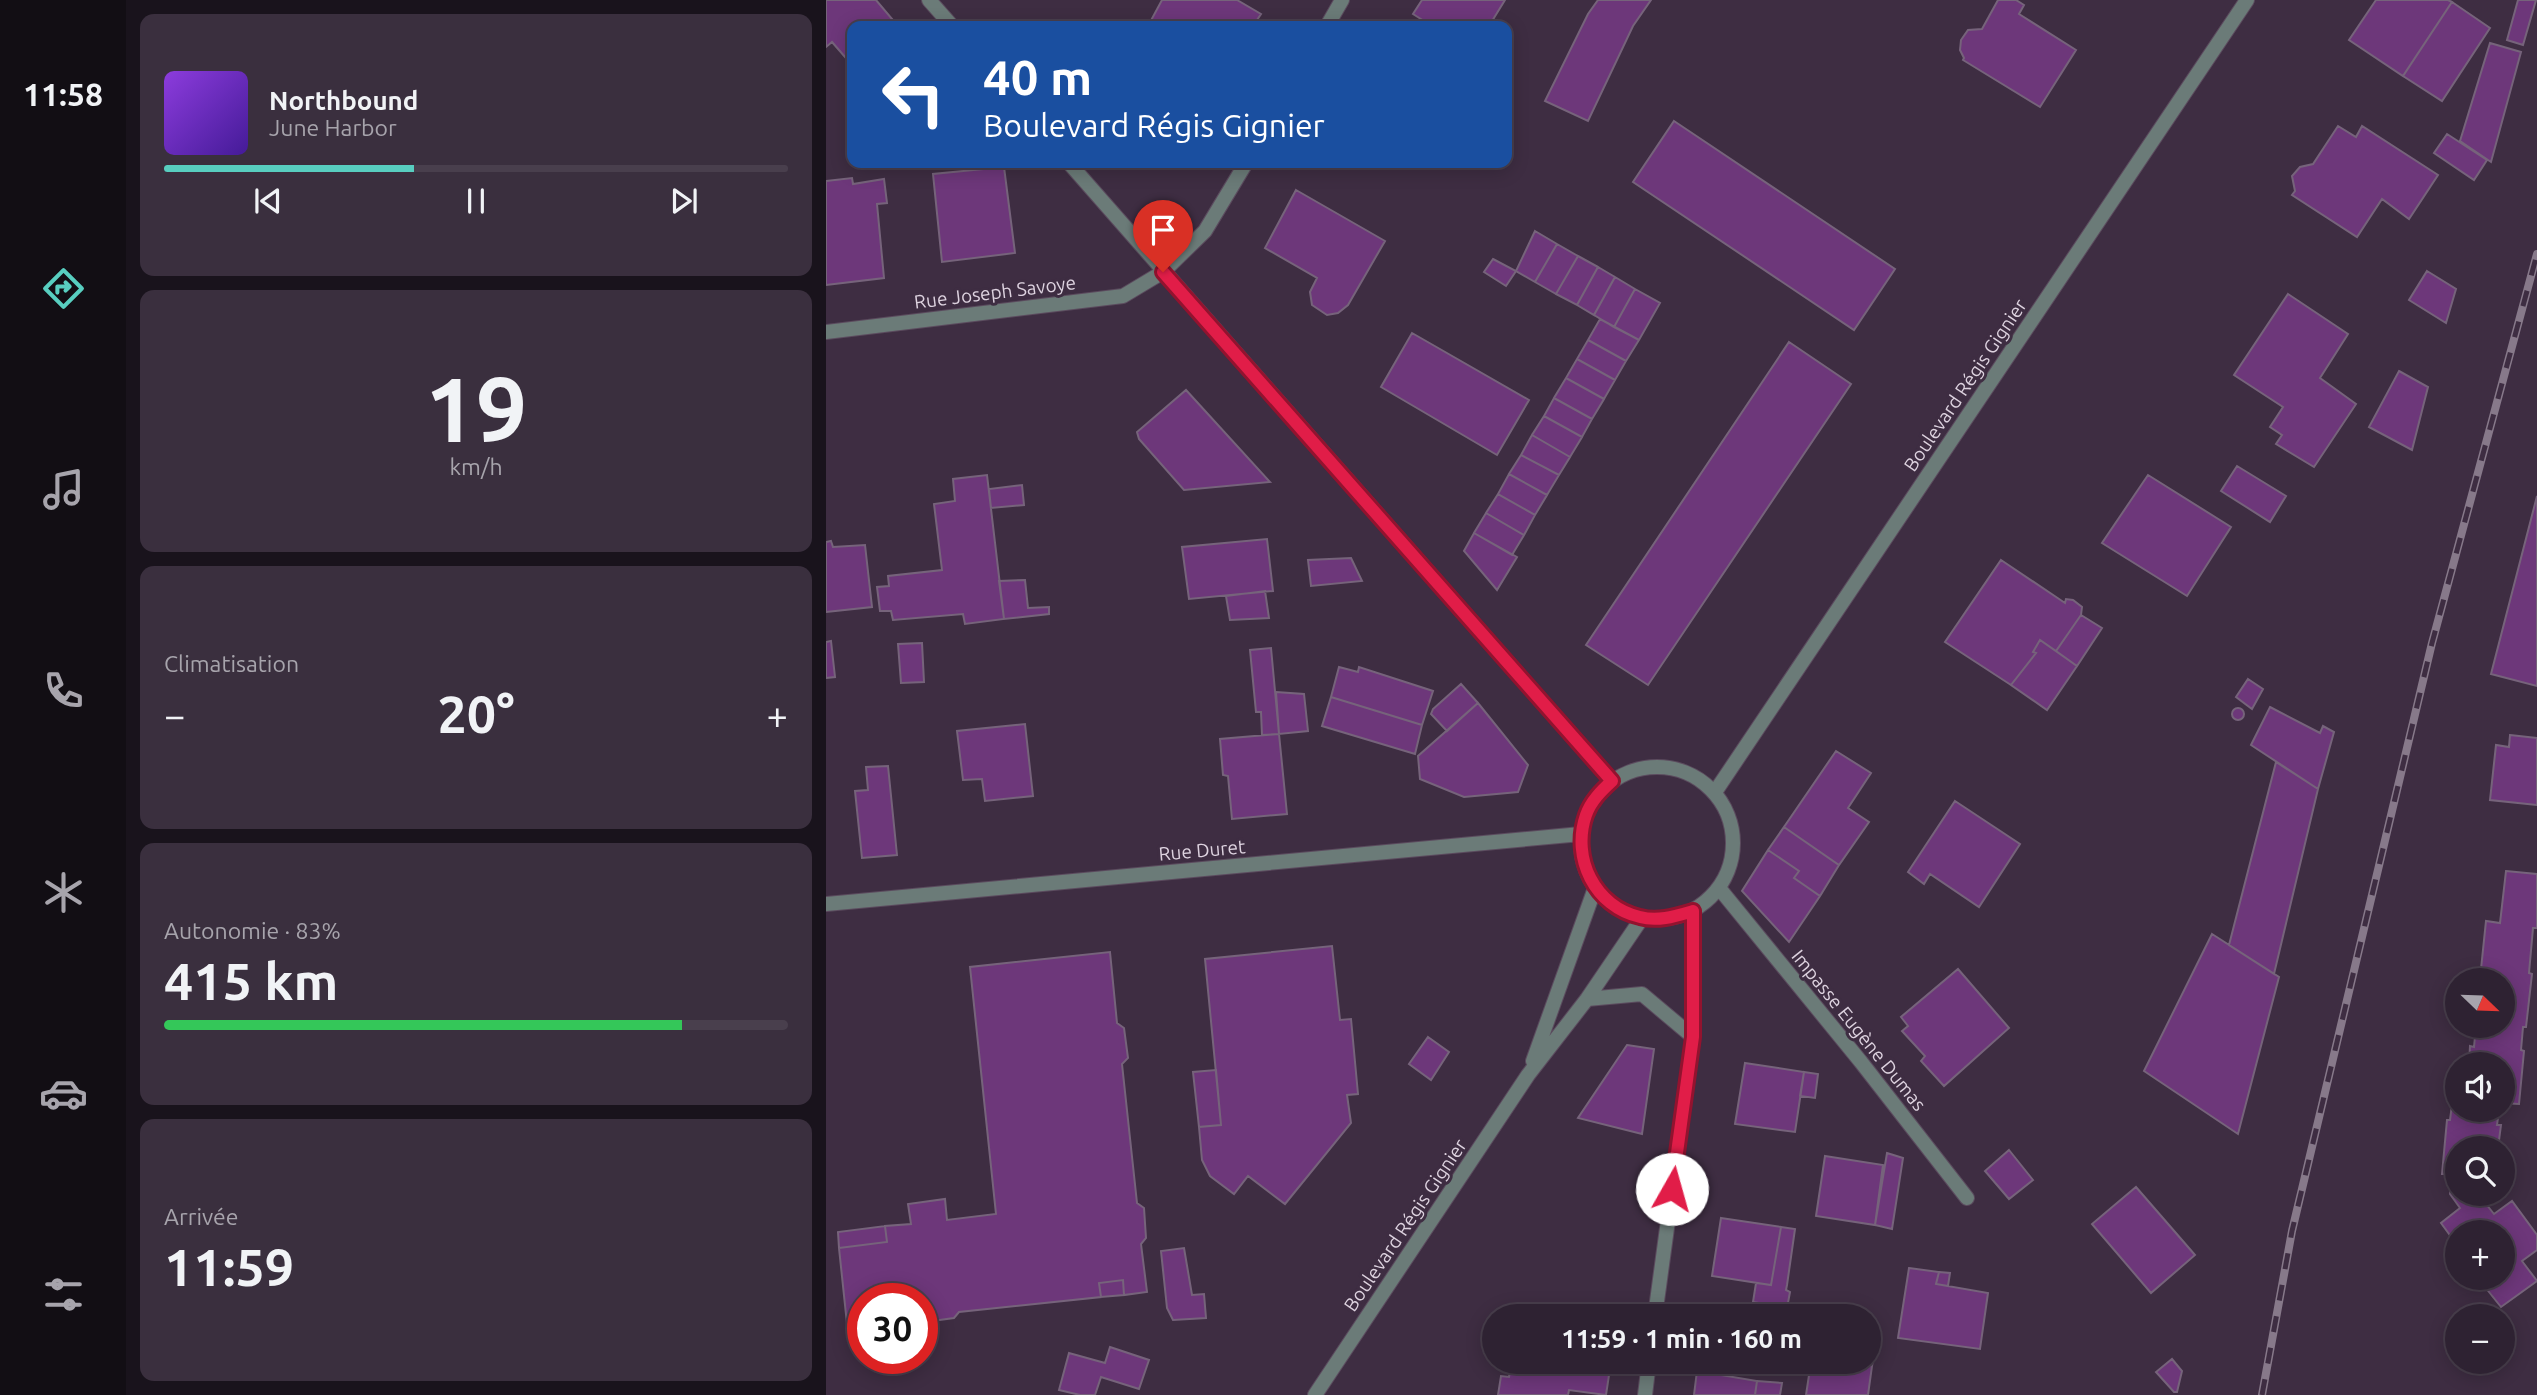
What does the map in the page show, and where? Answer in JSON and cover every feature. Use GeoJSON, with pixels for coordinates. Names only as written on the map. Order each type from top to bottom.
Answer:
{"type":"FeatureCollection","features":[{"type":"Feature","properties":{"kind":"street"},"geometry":{"type":"LineString","coordinates":[[929,0],[948,21]]}},
{"type":"Feature","properties":{"kind":"street"},"geometry":{"type":"LineString","coordinates":[[1330,21],[1342,0]]}},
{"type":"Feature","properties":{"kind":"street","name":"Boulevard Régis Gignier"},"geometry":{"type":"LineString","coordinates":[[1715,792],[2247,0]]}},
{"type":"Feature","properties":{"kind":"street"},"geometry":{"type":"LineString","coordinates":[[1073,168],[1612,781]]}},
{"type":"Feature","properties":{"kind":"street","name":"Rue Joseph Savoye"},"geometry":{"type":"LineString","coordinates":[[826,332],[1123,296],[1163,272],[1205,231],[1243,168]]}},
{"type":"Feature","properties":{"kind":"street"},"geometry":{"type":"LineString","coordinates":[[1654,766],[1677,769],[1698,777],[1715,792],[1729,814],[1734,839],[1731,865],[1719,888],[1707,901],[1693,911],[1668,918],[1642,918],[1624,912],[1608,902],[1595,888],[1581,853],[1581,834],[1586,814],[1597,795],[1612,781],[1632,771],[1654,766]]}},
{"type":"Feature","properties":{"kind":"street","name":"Rue Duret"},"geometry":{"type":"LineString","coordinates":[[826,904],[1581,834]]}},
{"type":"Feature","properties":{"kind":"street","name":"Boulevard Régis Gignier"},"geometry":{"type":"LineString","coordinates":[[1528,1076],[1595,888]]}},
{"type":"Feature","properties":{"kind":"street","name":"Impasse Eugène Dumas"},"geometry":{"type":"LineString","coordinates":[[1719,888],[1861,1062],[1967,1198]]}},
{"type":"Feature","properties":{"kind":"street"},"geometry":{"type":"LineString","coordinates":[[1657,1304],[1693,1037],[1693,911]]}},
{"type":"Feature","properties":{"kind":"street","name":"Boulevard Régis Gignier"},"geometry":{"type":"LineString","coordinates":[[1315,1395],[1528,1076],[1587,999],[1642,918]]}},
{"type":"Feature","properties":{"kind":"street"},"geometry":{"type":"LineString","coordinates":[[1587,999],[1643,994],[1693,1037]]}},
{"type":"Feature","properties":{"kind":"street"},"geometry":{"type":"LineString","coordinates":[[1645,1395],[1648,1374]]}},
{"type":"Feature","properties":{"kind":"building"},"geometry":{"type":"Polygon","coordinates":[[[826,0],[876,0],[894,21],[847,21],[847,59],[832,42],[826,47],[826,0]]]}},
{"type":"Feature","properties":{"kind":"building"},"geometry":{"type":"Polygon","coordinates":[[[1162,0],[1237,0],[1261,14],[1256,21],[1151,21],[1162,0]]]}},
{"type":"Feature","properties":{"kind":"building"},"geometry":{"type":"Polygon","coordinates":[[[1422,0],[1505,0],[1492,21],[1424,21],[1413,14],[1422,0]]]}},
{"type":"Feature","properties":{"kind":"building"},"geometry":{"type":"Polygon","coordinates":[[[1598,0],[1651,0],[1633,26],[1588,121],[1545,101],[1588,14],[1598,0]]]}},
{"type":"Feature","properties":{"kind":"building"},"geometry":{"type":"Polygon","coordinates":[[[1998,0],[2016,0],[2024,5],[2019,14],[2076,50],[2040,107],[1963,60],[1961,40],[1968,30],[1982,29],[1998,0]]]}},
{"type":"Feature","properties":{"kind":"building"},"geometry":{"type":"Polygon","coordinates":[[[2376,0],[2452,2],[2403,76],[2349,40],[2376,0]]]}},
{"type":"Feature","properties":{"kind":"building"},"geometry":{"type":"Polygon","coordinates":[[[2518,0],[2536,0],[2523,45],[2507,40],[2518,0]]]}},
{"type":"Feature","properties":{"kind":"building"},"geometry":{"type":"Polygon","coordinates":[[[2452,2],[2490,28],[2442,101],[2403,76],[2452,2]]]}},
{"type":"Feature","properties":{"kind":"building"},"geometry":{"type":"Polygon","coordinates":[[[2490,43],[2521,52],[2491,162],[2460,141],[2490,43]]]}},
{"type":"Feature","properties":{"kind":"building"},"geometry":{"type":"Polygon","coordinates":[[[1674,121],[1895,269],[1854,330],[1633,182],[1674,121]]]}},
{"type":"Feature","properties":{"kind":"building"},"geometry":{"type":"Polygon","coordinates":[[[2338,126],[2356,137],[2362,126],[2438,175],[2409,219],[2382,199],[2357,237],[2292,195],[2295,191],[2292,176],[2300,167],[2313,164],[2338,126]]]}},
{"type":"Feature","properties":{"kind":"building"},"geometry":{"type":"Polygon","coordinates":[[[2447,134],[2487,160],[2474,180],[2434,153],[2447,134]]]}},
{"type":"Feature","properties":{"kind":"building"},"geometry":{"type":"Polygon","coordinates":[[[1004,168],[1015,253],[942,262],[933,174],[1004,168]]]}},
{"type":"Feature","properties":{"kind":"building"},"geometry":{"type":"Polygon","coordinates":[[[852,178],[853,184],[884,179],[887,203],[877,204],[884,278],[826,285],[826,181],[852,178]]]}},
{"type":"Feature","properties":{"kind":"building"},"geometry":{"type":"Polygon","coordinates":[[[1296,190],[1385,241],[1348,305],[1338,313],[1327,315],[1312,305],[1310,292],[1317,278],[1265,248],[1296,190]]]}},
{"type":"Feature","properties":{"kind":"building"},"geometry":{"type":"Polygon","coordinates":[[[1535,231],[1557,244],[1535,282],[1516,271],[1535,231]]]}},
{"type":"Feature","properties":{"kind":"building"},"geometry":{"type":"Polygon","coordinates":[[[1557,244],[1578,256],[1556,294],[1535,282],[1557,244]]]}},
{"type":"Feature","properties":{"kind":"building"},"geometry":{"type":"Polygon","coordinates":[[[1578,256],[1598,267],[1577,305],[1556,294],[1578,256]]]}},
{"type":"Feature","properties":{"kind":"building"},"geometry":{"type":"Polygon","coordinates":[[[1493,259],[1516,271],[1506,286],[1484,272],[1493,259]]]}},
{"type":"Feature","properties":{"kind":"building"},"geometry":{"type":"Polygon","coordinates":[[[1598,267],[1615,277],[1594,315],[1577,305],[1598,267]]]}},
{"type":"Feature","properties":{"kind":"building"},"geometry":{"type":"Polygon","coordinates":[[[2427,271],[2456,289],[2446,323],[2409,300],[2427,271]]]}},
{"type":"Feature","properties":{"kind":"building"},"geometry":{"type":"Polygon","coordinates":[[[1615,277],[1635,289],[1614,327],[1594,315],[1615,277]]]}},
{"type":"Feature","properties":{"kind":"building"},"geometry":{"type":"Polygon","coordinates":[[[1635,289],[1660,303],[1639,340],[1614,327],[1635,289]]]}},
{"type":"Feature","properties":{"kind":"building"},"geometry":{"type":"Polygon","coordinates":[[[2288,294],[2348,334],[2320,378],[2356,404],[2314,467],[2276,444],[2282,435],[2270,427],[2283,407],[2234,375],[2288,294]]]}},
{"type":"Feature","properties":{"kind":"building"},"geometry":{"type":"Polygon","coordinates":[[[1600,319],[1639,340],[1626,361],[1588,340],[1600,319]]]}},
{"type":"Feature","properties":{"kind":"building"},"geometry":{"type":"Polygon","coordinates":[[[1412,333],[1529,400],[1497,455],[1381,387],[1412,333]]]}},
{"type":"Feature","properties":{"kind":"building"},"geometry":{"type":"Polygon","coordinates":[[[1588,340],[1626,361],[1615,380],[1577,359],[1588,340]]]}},
{"type":"Feature","properties":{"kind":"building"},"geometry":{"type":"Polygon","coordinates":[[[1789,342],[1851,384],[1648,685],[1586,645],[1789,342]]]}},
{"type":"Feature","properties":{"kind":"building"},"geometry":{"type":"Polygon","coordinates":[[[1577,359],[1615,380],[1604,399],[1566,378],[1577,359]]]}},
{"type":"Feature","properties":{"kind":"building"},"geometry":{"type":"Polygon","coordinates":[[[2399,371],[2428,387],[2412,450],[2369,427],[2399,371]]]}},
{"type":"Feature","properties":{"kind":"building"},"geometry":{"type":"Polygon","coordinates":[[[1566,378],[1604,399],[1592,419],[1554,398],[1566,378]]]}},
{"type":"Feature","properties":{"kind":"building"},"geometry":{"type":"Polygon","coordinates":[[[1186,390],[1270,482],[1184,490],[1139,439],[1137,432],[1186,390]]]}},
{"type":"Feature","properties":{"kind":"building"},"geometry":{"type":"Polygon","coordinates":[[[1554,398],[1592,419],[1582,437],[1544,416],[1554,398]]]}},
{"type":"Feature","properties":{"kind":"building"},"geometry":{"type":"Polygon","coordinates":[[[1544,416],[1582,437],[1570,457],[1532,435],[1544,416]]]}},
{"type":"Feature","properties":{"kind":"building"},"geometry":{"type":"Polygon","coordinates":[[[1532,435],[1570,457],[1559,475],[1521,455],[1532,435]]]}},
{"type":"Feature","properties":{"kind":"building"},"geometry":{"type":"Polygon","coordinates":[[[1521,455],[1559,475],[1547,495],[1509,474],[1521,455]]]}},
{"type":"Feature","properties":{"kind":"building"},"geometry":{"type":"Polygon","coordinates":[[[2237,466],[2286,496],[2270,522],[2221,491],[2237,466]]]}},
{"type":"Feature","properties":{"kind":"building"},"geometry":{"type":"Polygon","coordinates":[[[1509,474],[1547,495],[1535,515],[1498,494],[1509,474]]]}},
{"type":"Feature","properties":{"kind":"building"},"geometry":{"type":"Polygon","coordinates":[[[987,475],[1004,619],[965,624],[963,614],[893,620],[891,611],[880,611],[877,587],[889,586],[888,576],[942,570],[934,504],[955,501],[953,479],[987,475]]]}},
{"type":"Feature","properties":{"kind":"building"},"geometry":{"type":"Polygon","coordinates":[[[2148,475],[2231,527],[2187,596],[2102,543],[2148,475]]]}},
{"type":"Feature","properties":{"kind":"building"},"geometry":{"type":"Polygon","coordinates":[[[1022,485],[1024,505],[991,508],[989,489],[1022,485]]]}},
{"type":"Feature","properties":{"kind":"building"},"geometry":{"type":"Polygon","coordinates":[[[1498,494],[1535,515],[1524,535],[1486,513],[1498,494]]]}},
{"type":"Feature","properties":{"kind":"building"},"geometry":{"type":"Polygon","coordinates":[[[2537,496],[2537,686],[2491,674],[2537,496]]]}},
{"type":"Feature","properties":{"kind":"building"},"geometry":{"type":"Polygon","coordinates":[[[1486,513],[1524,535],[1512,555],[1474,533],[1486,513]]]}},
{"type":"Feature","properties":{"kind":"building"},"geometry":{"type":"Polygon","coordinates":[[[1474,533],[1517,557],[1497,590],[1464,551],[1474,533]]]}},
{"type":"Feature","properties":{"kind":"building"},"geometry":{"type":"Polygon","coordinates":[[[1267,539],[1273,591],[1189,599],[1182,547],[1267,539]]]}},
{"type":"Feature","properties":{"kind":"building"},"geometry":{"type":"Polygon","coordinates":[[[831,541],[833,547],[865,545],[872,607],[826,612],[826,542],[831,541]]]}},
{"type":"Feature","properties":{"kind":"building"},"geometry":{"type":"Polygon","coordinates":[[[1351,558],[1362,581],[1311,586],[1308,560],[1351,558]]]}},
{"type":"Feature","properties":{"kind":"building"},"geometry":{"type":"Polygon","coordinates":[[[2001,560],[2065,603],[2066,599],[2073,600],[2082,607],[2081,615],[2056,651],[2040,640],[2033,652],[2036,653],[2011,685],[1945,642],[2001,560]]]}},
{"type":"Feature","properties":{"kind":"building"},"geometry":{"type":"Polygon","coordinates":[[[1025,580],[1028,608],[1049,607],[1049,614],[1004,619],[999,581],[1025,580]]]}},
{"type":"Feature","properties":{"kind":"building"},"geometry":{"type":"Polygon","coordinates":[[[1265,591],[1269,618],[1230,620],[1226,596],[1265,591]]]}},
{"type":"Feature","properties":{"kind":"building"},"geometry":{"type":"Polygon","coordinates":[[[2081,615],[2102,628],[2077,666],[2056,651],[2081,615]]]}},
{"type":"Feature","properties":{"kind":"building"},"geometry":{"type":"Polygon","coordinates":[[[2040,640],[2077,666],[2047,710],[2011,685],[2036,653],[2033,652],[2040,640]]]}},
{"type":"Feature","properties":{"kind":"building"},"geometry":{"type":"Polygon","coordinates":[[[831,641],[835,677],[826,678],[826,642],[831,641]]]}},
{"type":"Feature","properties":{"kind":"building"},"geometry":{"type":"Polygon","coordinates":[[[922,643],[924,682],[901,683],[898,644],[922,643]]]}},
{"type":"Feature","properties":{"kind":"building"},"geometry":{"type":"Polygon","coordinates":[[[1271,648],[1279,734],[1262,735],[1261,712],[1256,712],[1250,650],[1271,648]]]}},
{"type":"Feature","properties":{"kind":"building"},"geometry":{"type":"Polygon","coordinates":[[[1339,667],[1358,672],[1359,667],[1433,691],[1422,725],[1331,697],[1339,667]]]}},
{"type":"Feature","properties":{"kind":"building"},"geometry":{"type":"Polygon","coordinates":[[[2248,679],[2263,689],[2252,709],[2236,697],[2248,679]]]}},
{"type":"Feature","properties":{"kind":"building"},"geometry":{"type":"Polygon","coordinates":[[[1461,684],[1478,703],[1447,731],[1431,714],[1433,709],[1461,684]]]}},
{"type":"Feature","properties":{"kind":"building"},"geometry":{"type":"Polygon","coordinates":[[[1276,692],[1304,694],[1308,731],[1279,734],[1276,692]]]}},
{"type":"Feature","properties":{"kind":"building"},"geometry":{"type":"Polygon","coordinates":[[[1331,697],[1422,725],[1415,754],[1322,726],[1331,697]]]}},
{"type":"Feature","properties":{"kind":"building"},"geometry":{"type":"Polygon","coordinates":[[[1478,703],[1528,765],[1518,792],[1464,797],[1420,779],[1418,756],[1478,703]]]}},
{"type":"Feature","properties":{"kind":"building"},"geometry":{"type":"Polygon","coordinates":[[[2270,707],[2320,733],[2323,726],[2334,732],[2318,789],[2251,745],[2270,707]]]}},
{"type":"Feature","properties":{"kind":"building"},"geometry":{"type":"Polygon","coordinates":[[[2238,708],[2244,714],[2238,720],[2232,714],[2238,708]]]}},
{"type":"Feature","properties":{"kind":"building"},"geometry":{"type":"Polygon","coordinates":[[[1025,724],[1033,796],[985,801],[982,779],[963,780],[957,731],[1025,724]]]}},
{"type":"Feature","properties":{"kind":"building"},"geometry":{"type":"Polygon","coordinates":[[[1279,734],[1287,814],[1232,819],[1228,776],[1223,775],[1220,739],[1279,734]]]}},
{"type":"Feature","properties":{"kind":"building"},"geometry":{"type":"Polygon","coordinates":[[[2510,735],[2537,738],[2537,805],[2490,800],[2496,745],[2509,747],[2510,735]]]}},
{"type":"Feature","properties":{"kind":"building"},"geometry":{"type":"Polygon","coordinates":[[[1836,751],[1871,773],[1848,808],[1869,822],[1839,865],[1784,827],[1836,751]]]}},
{"type":"Feature","properties":{"kind":"building"},"geometry":{"type":"Polygon","coordinates":[[[2276,762],[2318,789],[2274,974],[2229,945],[2276,762]]]}},
{"type":"Feature","properties":{"kind":"building"},"geometry":{"type":"Polygon","coordinates":[[[888,766],[897,855],[862,858],[855,791],[868,790],[866,767],[888,766]]]}},
{"type":"Feature","properties":{"kind":"building"},"geometry":{"type":"Polygon","coordinates":[[[1955,801],[2020,844],[1979,907],[1930,874],[1924,884],[1908,872],[1955,801]]]}},
{"type":"Feature","properties":{"kind":"building"},"geometry":{"type":"Polygon","coordinates":[[[1784,827],[1839,865],[1820,896],[1794,878],[1799,871],[1768,850],[1784,827]]]}},
{"type":"Feature","properties":{"kind":"building"},"geometry":{"type":"Polygon","coordinates":[[[1768,850],[1799,871],[1794,878],[1820,896],[1789,942],[1742,891],[1768,850]]]}},
{"type":"Feature","properties":{"kind":"building"},"geometry":{"type":"Polygon","coordinates":[[[2506,871],[2537,874],[2537,928],[2533,928],[2529,973],[2532,974],[2526,1027],[2523,1027],[2521,1050],[2524,1051],[2519,1104],[2515,1104],[2515,1052],[2470,1052],[2470,1046],[2474,1047],[2475,1038],[2515,1038],[2515,968],[2481,968],[2486,921],[2500,923],[2506,871]]]}},
{"type":"Feature","properties":{"kind":"building"},"geometry":{"type":"Polygon","coordinates":[[[2212,934],[2279,977],[2238,1134],[2144,1071],[2212,934]]]}},
{"type":"Feature","properties":{"kind":"building"},"geometry":{"type":"Polygon","coordinates":[[[1332,946],[1340,1020],[1351,1019],[1358,1094],[1347,1095],[1351,1123],[1285,1204],[1248,1176],[1234,1194],[1210,1176],[1202,1160],[1199,1127],[1221,1125],[1205,959],[1332,946]]]}},
{"type":"Feature","properties":{"kind":"building"},"geometry":{"type":"Polygon","coordinates":[[[1110,952],[1117,1023],[1124,1028],[1128,1058],[1122,1064],[1137,1203],[1144,1208],[1146,1238],[1141,1244],[1147,1292],[1124,1295],[1123,1280],[1099,1283],[1101,1297],[959,1312],[954,1318],[938,1320],[938,1283],[847,1283],[847,1324],[839,1248],[887,1242],[885,1226],[911,1224],[908,1204],[945,1199],[947,1220],[996,1214],[970,967],[1110,952]]]}},
{"type":"Feature","properties":{"kind":"building"},"geometry":{"type":"Polygon","coordinates":[[[1958,969],[2009,1028],[1944,1086],[1921,1061],[1925,1056],[1902,1031],[1908,1026],[1901,1017],[1958,969]]]}},
{"type":"Feature","properties":{"kind":"building"},"geometry":{"type":"Polygon","coordinates":[[[1428,1037],[1449,1052],[1431,1080],[1409,1064],[1428,1037]]]}},
{"type":"Feature","properties":{"kind":"building"},"geometry":{"type":"Polygon","coordinates":[[[1627,1045],[1654,1049],[1642,1134],[1578,1118],[1627,1045]]]}},
{"type":"Feature","properties":{"kind":"building"},"geometry":{"type":"Polygon","coordinates":[[[1745,1063],[1804,1072],[1795,1132],[1735,1124],[1745,1063]]]}},
{"type":"Feature","properties":{"kind":"building"},"geometry":{"type":"Polygon","coordinates":[[[1216,1070],[1221,1125],[1199,1127],[1193,1072],[1216,1070]]]}},
{"type":"Feature","properties":{"kind":"building"},"geometry":{"type":"Polygon","coordinates":[[[1804,1072],[1818,1074],[1815,1098],[1800,1096],[1804,1072]]]}},
{"type":"Feature","properties":{"kind":"building"},"geometry":{"type":"Polygon","coordinates":[[[2447,1122],[2497,1122],[2497,1125],[2501,1125],[2500,1136],[2446,1136],[2447,1122]]]}},
{"type":"Feature","properties":{"kind":"building"},"geometry":{"type":"Polygon","coordinates":[[[2445,1142],[2445,1174],[2442,1174],[2445,1142]]]}},
{"type":"Feature","properties":{"kind":"building"},"geometry":{"type":"Polygon","coordinates":[[[2009,1150],[2033,1180],[2009,1199],[1985,1171],[2009,1150]]]}},
{"type":"Feature","properties":{"kind":"building"},"geometry":{"type":"Polygon","coordinates":[[[1887,1153],[1903,1158],[1892,1229],[1875,1225],[1887,1153]]]}},
{"type":"Feature","properties":{"kind":"building"},"geometry":{"type":"Polygon","coordinates":[[[1825,1156],[1883,1165],[1875,1225],[1816,1216],[1825,1156]]]}},
{"type":"Feature","properties":{"kind":"building"},"geometry":{"type":"Polygon","coordinates":[[[2136,1187],[2195,1255],[2151,1293],[2092,1224],[2136,1187]]]}},
{"type":"Feature","properties":{"kind":"building"},"geometry":{"type":"Polygon","coordinates":[[[2515,1205],[2537,1235],[2537,1250],[2522,1261],[2537,1281],[2505,1304],[2499,1304],[2487,1290],[2515,1290],[2515,1220],[2445,1220],[2445,1228],[2441,1223],[2460,1208],[2459,1206],[2488,1206],[2494,1214],[2505,1206],[2515,1205]]]}},
{"type":"Feature","properties":{"kind":"building"},"geometry":{"type":"Polygon","coordinates":[[[1721,1218],[1781,1227],[1771,1285],[1712,1276],[1721,1218]]]}},
{"type":"Feature","properties":{"kind":"building"},"geometry":{"type":"Polygon","coordinates":[[[885,1226],[887,1242],[839,1248],[838,1232],[885,1226]]]}},
{"type":"Feature","properties":{"kind":"building"},"geometry":{"type":"Polygon","coordinates":[[[1781,1227],[1795,1229],[1786,1290],[1790,1292],[1788,1304],[1753,1302],[1756,1283],[1771,1285],[1781,1227]]]}},
{"type":"Feature","properties":{"kind":"building"},"geometry":{"type":"Polygon","coordinates":[[[1184,1248],[1192,1295],[1204,1294],[1206,1318],[1173,1320],[1167,1308],[1161,1251],[1184,1248]]]}},
{"type":"Feature","properties":{"kind":"building"},"geometry":{"type":"Polygon","coordinates":[[[1909,1268],[1939,1272],[1936,1284],[1988,1293],[1980,1349],[1898,1338],[1909,1268]]]}},
{"type":"Feature","properties":{"kind":"building"},"geometry":{"type":"Polygon","coordinates":[[[1939,1272],[1950,1273],[1948,1286],[1936,1284],[1939,1272]]]}},
{"type":"Feature","properties":{"kind":"building"},"geometry":{"type":"Polygon","coordinates":[[[1123,1280],[1124,1295],[1101,1297],[1099,1283],[1123,1280]]]}},
{"type":"Feature","properties":{"kind":"building"},"geometry":{"type":"Polygon","coordinates":[[[1110,1347],[1149,1360],[1139,1389],[1101,1377],[1095,1395],[1059,1390],[1069,1353],[1105,1363],[1110,1347]]]}},
{"type":"Feature","properties":{"kind":"building"},"geometry":{"type":"Polygon","coordinates":[[[2172,1359],[2182,1371],[2177,1392],[2156,1372],[2172,1359]]]}},
{"type":"Feature","properties":{"kind":"building"},"geometry":{"type":"Polygon","coordinates":[[[1510,1374],[1609,1374],[1606,1395],[1569,1390],[1568,1395],[1498,1395],[1501,1376],[1509,1377],[1510,1374]]]}},
{"type":"Feature","properties":{"kind":"building"},"geometry":{"type":"Polygon","coordinates":[[[1697,1374],[1715,1374],[1757,1381],[1755,1395],[1694,1395],[1697,1374]]]}},
{"type":"Feature","properties":{"kind":"building"},"geometry":{"type":"Polygon","coordinates":[[[1809,1374],[1871,1374],[1868,1395],[1806,1395],[1809,1374]]]}},
{"type":"Feature","properties":{"kind":"building"},"geometry":{"type":"Polygon","coordinates":[[[1757,1381],[1782,1383],[1780,1395],[1755,1395],[1757,1381]]]}},
{"type":"Feature","properties":{"kind":"railway"},"geometry":{"type":"LineString","coordinates":[[2262,1395],[2292,1231],[2432,643],[2537,254]]}},
{"type":"Feature","properties":{"kind":"route"},"geometry":{"type":"LineString","coordinates":[[1163,272],[1612,781],[1597,795],[1586,814],[1581,834],[1581,853],[1595,888],[1608,902],[1624,912],[1642,918],[1668,918],[1693,911],[1693,1037],[1672,1189]]}}]}
